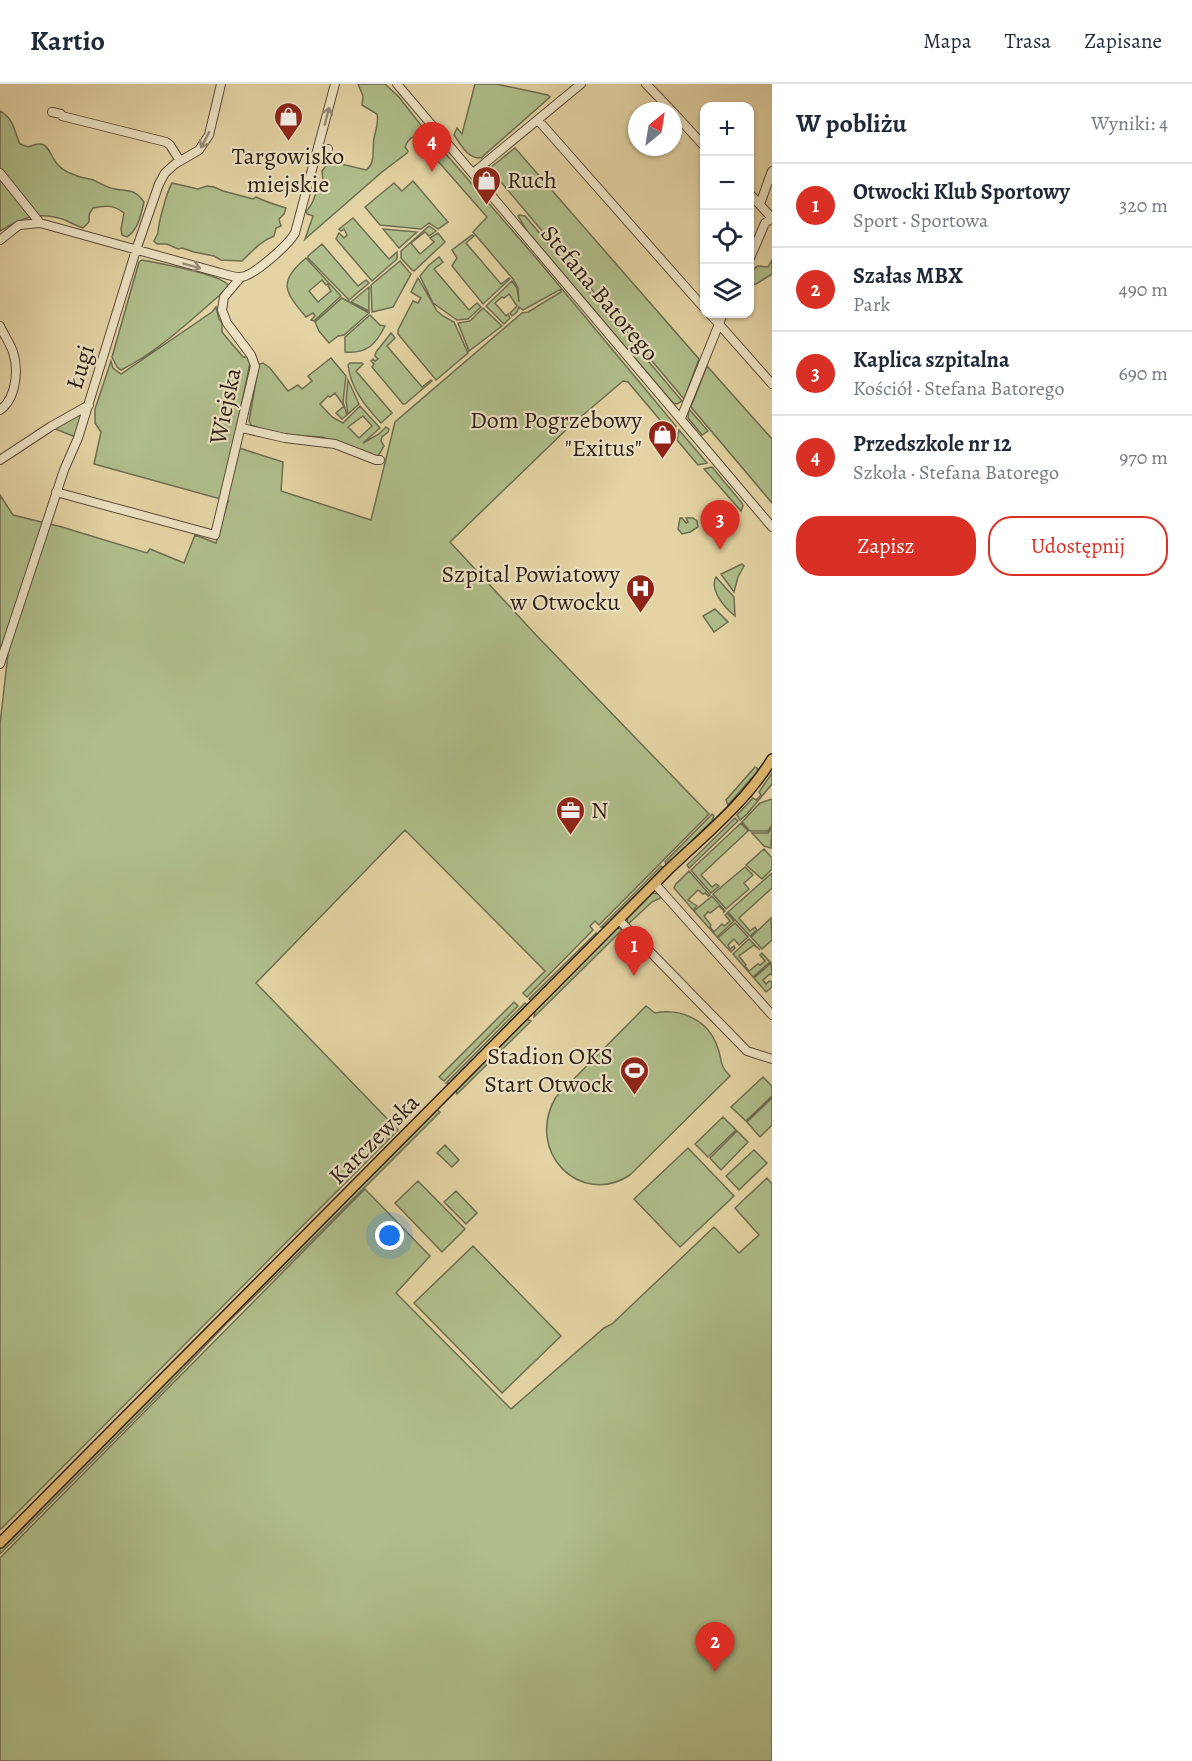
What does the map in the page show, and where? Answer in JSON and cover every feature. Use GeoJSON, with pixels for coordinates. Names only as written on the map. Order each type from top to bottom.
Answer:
{"type":"FeatureCollection","features":[{"type":"Feature","properties":{"kind":"main road","name":"Karczewska"},"geometry":{"type":"LineString","coordinates":[[0,1543],[741,800],[772,759]]}},
{"type":"Feature","properties":{"kind":"street"},"geometry":{"type":"LineString","coordinates":[[136,250],[161,178],[175,164],[199,150],[209,135],[221,84]]}},
{"type":"Feature","properties":{"kind":"street"},"geometry":{"type":"LineString","coordinates":[[0,240],[19,225],[40,224],[241,277],[257,269],[290,242],[296,233],[335,84]]}},
{"type":"Feature","properties":{"kind":"street","name":"Stefana Batorego"},"geometry":{"type":"LineString","coordinates":[[397,84],[772,527]]}},
{"type":"Feature","properties":{"kind":"street"},"geometry":{"type":"LineString","coordinates":[[473,173],[581,84]]}},
{"type":"Feature","properties":{"kind":"street"},"geometry":{"type":"LineString","coordinates":[[646,84],[663,102]]}},
{"type":"Feature","properties":{"kind":"street"},"geometry":{"type":"LineString","coordinates":[[52,112],[166,142],[180,161]]}},
{"type":"Feature","properties":{"kind":"street"},"geometry":{"type":"LineString","coordinates":[[538,120],[700,302]]}},
{"type":"Feature","properties":{"kind":"street"},"geometry":{"type":"LineString","coordinates":[[682,122],[700,141]]}},
{"type":"Feature","properties":{"kind":"street"},"geometry":{"type":"LineString","coordinates":[[318,148],[328,149]]}},
{"type":"Feature","properties":{"kind":"street"},"geometry":{"type":"LineString","coordinates":[[760,204],[772,171]]}},
{"type":"Feature","properties":{"kind":"street"},"geometry":{"type":"LineString","coordinates":[[0,173],[40,224]]}},
{"type":"Feature","properties":{"kind":"street"},"geometry":{"type":"LineString","coordinates":[[754,198],[772,218],[765,222],[754,248]]}},
{"type":"Feature","properties":{"kind":"street","name":"Ługi"},"geometry":{"type":"LineString","coordinates":[[0,664],[56,492],[89,405],[136,250]]}},
{"type":"Feature","properties":{"kind":"street","name":"Wiejska"},"geometry":{"type":"LineString","coordinates":[[56,492],[215,535],[255,366],[251,355],[225,318],[222,306],[226,293],[241,277]]}},
{"type":"Feature","properties":{"kind":"street"},"geometry":{"type":"LineString","coordinates":[[713,318],[772,384]]}},
{"type":"Feature","properties":{"kind":"street"},"geometry":{"type":"LineString","coordinates":[[681,418],[721,318]]}},
{"type":"Feature","properties":{"kind":"street"},"geometry":{"type":"LineString","coordinates":[[0,326],[13,353],[15,375],[14,388],[9,401],[0,410]]}},
{"type":"Feature","properties":{"kind":"street"},"geometry":{"type":"LineString","coordinates":[[0,460],[89,405]]}},
{"type":"Feature","properties":{"kind":"street"},"geometry":{"type":"LineString","coordinates":[[242,428],[285,438],[335,444],[380,460]]}},
{"type":"Feature","properties":{"kind":"street"},"geometry":{"type":"LineString","coordinates":[[655,884],[772,1015]]}},
{"type":"Feature","properties":{"kind":"street"},"geometry":{"type":"LineString","coordinates":[[620,920],[747,1050],[772,1059]]}},
{"type":"Feature","properties":{"kind":"green space"},"geometry":{"type":"Polygon","coordinates":[[[358,84],[385,84],[399,97],[427,133],[411,138],[405,147],[407,153],[305,239],[313,216],[307,214],[306,211],[323,181],[322,171],[326,166],[325,160],[366,170],[371,164],[377,114],[362,105],[363,96],[358,84]]]}},
{"type":"Feature","properties":{"kind":"green space"},"geometry":{"type":"Polygon","coordinates":[[[475,84],[496,84],[550,97],[481,158],[476,158],[465,151],[454,135],[457,128],[462,134],[475,84]]]}},
{"type":"Feature","properties":{"kind":"green space"},"geometry":{"type":"Polygon","coordinates":[[[0,111],[11,122],[20,144],[28,147],[35,144],[45,145],[59,166],[66,171],[110,188],[137,194],[144,202],[138,222],[131,234],[127,237],[122,235],[124,213],[117,208],[105,206],[93,208],[89,215],[89,222],[83,228],[56,217],[39,216],[23,219],[0,231],[0,111]]]}},
{"type":"Feature","properties":{"kind":"green space"},"geometry":{"type":"Polygon","coordinates":[[[439,146],[537,259],[676,426],[670,432],[628,382],[623,381],[569,427],[450,542],[536,635],[709,814],[599,925],[595,921],[590,926],[593,930],[527,997],[523,993],[545,971],[405,830],[256,983],[398,1130],[0,1530],[0,724],[8,654],[0,649],[0,495],[13,515],[62,527],[147,553],[150,549],[184,563],[195,535],[216,543],[228,501],[94,464],[101,432],[95,423],[95,409],[111,361],[113,368],[121,374],[216,307],[222,323],[222,332],[243,357],[249,357],[250,363],[233,446],[283,462],[281,491],[371,520],[395,422],[522,313],[528,312],[561,292],[561,289],[523,310],[519,307],[512,316],[510,313],[517,306],[509,294],[502,297],[495,303],[510,318],[504,324],[486,306],[512,281],[517,288],[519,302],[518,288],[473,232],[487,217],[429,151],[439,146]]]}},
{"type":"Feature","properties":{"kind":"green space"},"geometry":{"type":"Polygon","coordinates":[[[515,148],[699,359],[684,399],[495,175],[490,173],[490,168],[515,148]]]}},
{"type":"Feature","properties":{"kind":"green space"},"geometry":{"type":"Polygon","coordinates":[[[413,181],[448,222],[438,229],[429,223],[421,229],[380,225],[365,207],[394,183],[402,191],[413,181]]]}},
{"type":"Feature","properties":{"kind":"green space"},"geometry":{"type":"Polygon","coordinates":[[[172,183],[198,189],[207,186],[214,187],[253,199],[256,197],[286,208],[279,219],[281,226],[276,228],[274,236],[261,243],[242,261],[221,260],[214,256],[178,249],[167,244],[157,244],[154,241],[172,183]]]}},
{"type":"Feature","properties":{"kind":"green space"},"geometry":{"type":"Polygon","coordinates":[[[519,215],[525,216],[682,401],[677,404],[673,403],[527,231],[519,215]]]}},
{"type":"Feature","properties":{"kind":"green space"},"geometry":{"type":"Polygon","coordinates":[[[353,218],[389,259],[397,252],[397,259],[372,281],[336,239],[339,233],[344,238],[347,235],[344,229],[341,231],[339,229],[353,218]]]}},
{"type":"Feature","properties":{"kind":"green space"},"geometry":{"type":"Polygon","coordinates":[[[429,226],[436,231],[429,236],[425,232],[411,243],[420,254],[434,242],[430,238],[438,233],[445,242],[414,271],[401,258],[401,251],[429,226]]]}},
{"type":"Feature","properties":{"kind":"green space"},"geometry":{"type":"Polygon","coordinates":[[[383,229],[417,232],[399,248],[383,229]]]}},
{"type":"Feature","properties":{"kind":"green space"},"geometry":{"type":"Polygon","coordinates":[[[472,235],[474,236],[466,243],[501,284],[510,279],[483,304],[452,266],[457,258],[452,250],[472,235]]]}},
{"type":"Feature","properties":{"kind":"green space"},"geometry":{"type":"Polygon","coordinates":[[[322,244],[358,286],[366,280],[369,283],[349,300],[308,258],[322,244]]]}},
{"type":"Feature","properties":{"kind":"green space"},"geometry":{"type":"Polygon","coordinates":[[[439,257],[443,262],[434,269],[469,310],[477,303],[481,307],[468,319],[457,320],[433,303],[420,276],[439,257]]]}},
{"type":"Feature","properties":{"kind":"green space"},"geometry":{"type":"Polygon","coordinates":[[[306,258],[329,283],[326,285],[322,280],[309,291],[318,302],[331,291],[328,286],[330,284],[341,296],[314,321],[311,320],[315,316],[313,313],[306,317],[293,301],[287,287],[291,274],[306,258]]]}},
{"type":"Feature","properties":{"kind":"green space"},"geometry":{"type":"Polygon","coordinates":[[[142,260],[213,277],[223,281],[228,288],[150,353],[121,370],[112,357],[139,262],[142,260]]]}},
{"type":"Feature","properties":{"kind":"green space"},"geometry":{"type":"Polygon","coordinates":[[[772,260],[772,274],[754,284],[754,269],[758,266],[768,267],[772,260]]]}},
{"type":"Feature","properties":{"kind":"green space"},"geometry":{"type":"Polygon","coordinates":[[[400,261],[411,274],[393,307],[372,312],[371,285],[400,261]]]}},
{"type":"Feature","properties":{"kind":"green space"},"geometry":{"type":"Polygon","coordinates":[[[418,278],[437,311],[454,322],[468,353],[436,380],[398,334],[413,301],[418,303],[421,298],[411,292],[418,278]]]}},
{"type":"Feature","properties":{"kind":"green space"},"geometry":{"type":"Polygon","coordinates":[[[369,287],[369,311],[351,302],[369,287]]]}},
{"type":"Feature","properties":{"kind":"green space"},"geometry":{"type":"Polygon","coordinates":[[[342,298],[369,313],[344,335],[338,336],[329,343],[315,322],[342,298]]]}},
{"type":"Feature","properties":{"kind":"green space"},"geometry":{"type":"Polygon","coordinates":[[[483,308],[502,326],[469,351],[458,323],[470,321],[483,308]]]}},
{"type":"Feature","properties":{"kind":"green space"},"geometry":{"type":"Polygon","coordinates":[[[370,315],[380,325],[385,326],[378,338],[370,347],[345,352],[345,337],[370,315]]]}},
{"type":"Feature","properties":{"kind":"green space"},"geometry":{"type":"Polygon","coordinates":[[[391,333],[395,338],[387,346],[422,387],[432,381],[405,404],[372,367],[374,364],[371,361],[378,359],[375,356],[376,352],[391,333]]]}},
{"type":"Feature","properties":{"kind":"green space"},"geometry":{"type":"Polygon","coordinates":[[[331,358],[346,376],[343,402],[347,415],[342,419],[336,413],[344,406],[335,393],[320,404],[332,417],[343,423],[360,406],[380,428],[363,443],[386,427],[389,429],[382,437],[381,441],[384,446],[378,456],[322,437],[290,435],[251,425],[249,421],[259,364],[263,363],[270,368],[288,391],[298,385],[302,389],[312,381],[308,376],[331,358]],[[363,416],[348,427],[359,438],[372,426],[363,416]]]}},
{"type":"Feature","properties":{"kind":"green space"},"geometry":{"type":"Polygon","coordinates":[[[350,363],[363,364],[356,371],[392,413],[381,423],[364,404],[352,382],[348,365],[350,363]]]}},
{"type":"Feature","properties":{"kind":"green space"},"geometry":{"type":"Polygon","coordinates":[[[707,366],[772,439],[772,503],[691,407],[707,366]]]}},
{"type":"Feature","properties":{"kind":"green space"},"geometry":{"type":"Polygon","coordinates":[[[348,380],[359,404],[348,414],[346,401],[348,380]]]}},
{"type":"Feature","properties":{"kind":"green space"},"geometry":{"type":"Polygon","coordinates":[[[89,405],[78,438],[50,427],[89,405]]]}},
{"type":"Feature","properties":{"kind":"green space"},"geometry":{"type":"Polygon","coordinates":[[[689,409],[708,431],[702,435],[688,418],[689,409]]]}},
{"type":"Feature","properties":{"kind":"green space"},"geometry":{"type":"Polygon","coordinates":[[[679,430],[707,463],[698,465],[677,440],[679,430]]]}},
{"type":"Feature","properties":{"kind":"green space"},"geometry":{"type":"Polygon","coordinates":[[[712,467],[742,503],[741,511],[704,469],[712,467]]]}},
{"type":"Feature","properties":{"kind":"green space"},"geometry":{"type":"Polygon","coordinates":[[[680,518],[686,523],[688,522],[686,518],[693,518],[697,521],[698,527],[682,534],[678,529],[680,518]]]}},
{"type":"Feature","properties":{"kind":"green space"},"geometry":{"type":"Polygon","coordinates":[[[742,564],[744,566],[734,592],[721,574],[742,564]]]}},
{"type":"Feature","properties":{"kind":"green space"},"geometry":{"type":"Polygon","coordinates":[[[716,577],[734,597],[735,616],[716,593],[714,582],[716,577]]]}},
{"type":"Feature","properties":{"kind":"green space"},"geometry":{"type":"Polygon","coordinates":[[[715,609],[728,622],[714,632],[703,616],[715,609]]]}},
{"type":"Feature","properties":{"kind":"green space"},"geometry":{"type":"Polygon","coordinates":[[[755,767],[758,769],[757,772],[728,805],[726,800],[755,767]]]}},
{"type":"Feature","properties":{"kind":"green space"},"geometry":{"type":"Polygon","coordinates":[[[772,773],[772,784],[740,820],[737,815],[753,798],[756,800],[761,795],[759,792],[772,773]]]}},
{"type":"Feature","properties":{"kind":"green space"},"geometry":{"type":"Polygon","coordinates":[[[772,799],[772,825],[768,831],[750,831],[742,822],[760,803],[772,799]]]}},
{"type":"Feature","properties":{"kind":"green space"},"geometry":{"type":"Polygon","coordinates":[[[712,814],[714,816],[712,821],[667,866],[665,862],[712,814]]]}},
{"type":"Feature","properties":{"kind":"green space"},"geometry":{"type":"Polygon","coordinates":[[[735,818],[738,821],[689,868],[687,865],[735,818]]]}},
{"type":"Feature","properties":{"kind":"green space"},"geometry":{"type":"Polygon","coordinates":[[[741,823],[748,831],[701,875],[712,887],[716,884],[719,886],[711,893],[691,870],[741,823]]]}},
{"type":"Feature","properties":{"kind":"green space"},"geometry":{"type":"Polygon","coordinates":[[[772,828],[771,848],[764,846],[752,833],[768,833],[772,828]]]}},
{"type":"Feature","properties":{"kind":"green space"},"geometry":{"type":"Polygon","coordinates":[[[764,849],[772,858],[772,869],[762,879],[746,865],[764,849]]]}},
{"type":"Feature","properties":{"kind":"green space"},"geometry":{"type":"Polygon","coordinates":[[[661,866],[664,869],[606,927],[601,927],[661,866]]]}},
{"type":"Feature","properties":{"kind":"green space"},"geometry":{"type":"Polygon","coordinates":[[[745,867],[753,875],[744,883],[749,889],[726,909],[713,894],[745,867]]]}},
{"type":"Feature","properties":{"kind":"green space"},"geometry":{"type":"Polygon","coordinates":[[[689,871],[710,895],[698,890],[688,900],[697,906],[693,910],[674,888],[689,871]]]}},
{"type":"Feature","properties":{"kind":"green space"},"geometry":{"type":"Polygon","coordinates":[[[772,873],[772,888],[739,918],[750,931],[755,927],[757,930],[750,936],[728,912],[772,873]]]}},
{"type":"Feature","properties":{"kind":"green space"},"geometry":{"type":"Polygon","coordinates":[[[652,893],[662,897],[652,902],[628,924],[629,915],[652,893]]]}},
{"type":"Feature","properties":{"kind":"green space"},"geometry":{"type":"Polygon","coordinates":[[[712,896],[725,911],[723,913],[724,911],[719,906],[704,916],[714,932],[722,924],[724,926],[730,921],[725,915],[727,913],[734,921],[717,937],[694,911],[712,896]]]}},
{"type":"Feature","properties":{"kind":"green space"},"geometry":{"type":"Polygon","coordinates":[[[771,918],[772,940],[762,949],[751,937],[771,918]]]}},
{"type":"Feature","properties":{"kind":"green space"},"geometry":{"type":"Polygon","coordinates":[[[735,923],[748,937],[739,945],[734,939],[728,945],[730,949],[734,946],[735,948],[731,952],[718,938],[735,923]]]}},
{"type":"Feature","properties":{"kind":"green space"},"geometry":{"type":"Polygon","coordinates":[[[616,928],[623,929],[534,1017],[535,1010],[616,928]]]}},
{"type":"Feature","properties":{"kind":"green space"},"geometry":{"type":"Polygon","coordinates":[[[596,933],[596,937],[532,1001],[529,999],[596,933]]]}},
{"type":"Feature","properties":{"kind":"green space"},"geometry":{"type":"Polygon","coordinates":[[[749,939],[760,950],[754,945],[739,956],[749,971],[765,961],[760,955],[762,953],[770,962],[753,977],[733,954],[749,939]]]}},
{"type":"Feature","properties":{"kind":"green space"},"geometry":{"type":"Polygon","coordinates":[[[771,963],[772,975],[770,974],[763,980],[766,984],[769,981],[772,982],[772,987],[766,992],[754,978],[771,963]]]}},
{"type":"Feature","properties":{"kind":"green space"},"geometry":{"type":"Polygon","coordinates":[[[514,1002],[518,1006],[444,1081],[439,1077],[514,1002]]]}},
{"type":"Feature","properties":{"kind":"green space"},"geometry":{"type":"Polygon","coordinates":[[[525,1003],[526,1007],[451,1083],[446,1083],[525,1003]]]}},
{"type":"Feature","properties":{"kind":"green space","name":"Stadion OKS Start Otwock"},"geometry":{"type":"Polygon","coordinates":[[[646,1006],[655,1013],[684,1014],[700,1023],[713,1037],[722,1065],[730,1076],[630,1175],[611,1183],[593,1184],[576,1179],[562,1169],[552,1154],[547,1137],[548,1117],[556,1097],[646,1006]]]}},
{"type":"Feature","properties":{"kind":"green space"},"geometry":{"type":"Polygon","coordinates":[[[526,1019],[531,1021],[457,1094],[456,1090],[526,1019]]]}},
{"type":"Feature","properties":{"kind":"green space"},"geometry":{"type":"Polygon","coordinates":[[[763,1077],[772,1086],[772,1096],[746,1121],[731,1107],[763,1077]]]}},
{"type":"Feature","properties":{"kind":"green space"},"geometry":{"type":"Polygon","coordinates":[[[772,1098],[772,1125],[760,1137],[747,1122],[772,1098]]]}},
{"type":"Feature","properties":{"kind":"green space"},"geometry":{"type":"Polygon","coordinates":[[[436,1109],[440,1112],[226,1324],[0,1554],[0,1548],[436,1109]]]}},
{"type":"Feature","properties":{"kind":"green space"},"geometry":{"type":"Polygon","coordinates":[[[723,1117],[736,1130],[708,1157],[695,1144],[723,1117]]]}},
{"type":"Feature","properties":{"kind":"green space"},"geometry":{"type":"Polygon","coordinates":[[[737,1131],[748,1142],[721,1170],[710,1158],[737,1131]]]}},
{"type":"Feature","properties":{"kind":"green space"},"geometry":{"type":"Polygon","coordinates":[[[445,1145],[459,1160],[452,1167],[437,1153],[445,1145]]]}},
{"type":"Feature","properties":{"kind":"green space"},"geometry":{"type":"Polygon","coordinates":[[[688,1148],[734,1196],[680,1247],[634,1199],[688,1148]]]}},
{"type":"Feature","properties":{"kind":"green space"},"geometry":{"type":"Polygon","coordinates":[[[754,1150],[767,1163],[739,1190],[726,1176],[754,1150]]]}},
{"type":"Feature","properties":{"kind":"green space"},"geometry":{"type":"Polygon","coordinates":[[[767,1178],[772,1184],[772,1761],[0,1761],[0,1558],[365,1189],[430,1256],[396,1293],[511,1409],[604,1328],[612,1324],[714,1227],[739,1253],[759,1235],[735,1208],[767,1178]]]}},
{"type":"Feature","properties":{"kind":"green space"},"geometry":{"type":"Polygon","coordinates":[[[418,1181],[465,1229],[442,1252],[395,1203],[418,1181]]]}},
{"type":"Feature","properties":{"kind":"green space"},"geometry":{"type":"Polygon","coordinates":[[[456,1191],[477,1213],[466,1224],[444,1202],[456,1191]]]}},
{"type":"Feature","properties":{"kind":"green space"},"geometry":{"type":"Polygon","coordinates":[[[473,1246],[561,1336],[502,1393],[414,1303],[473,1246]]]}},
{"type":"Feature","properties":{"kind":"place","name":"Targowisko miejskie"},"geometry":{"type":"Point","coordinates":[288,142]}},
{"type":"Feature","properties":{"kind":"place","name":"Przedszkole nr 12"},"geometry":{"type":"Point","coordinates":[432,172]}},
{"type":"Feature","properties":{"kind":"place","name":"Ruch"},"geometry":{"type":"Point","coordinates":[486,206]}},
{"type":"Feature","properties":{"kind":"place","name":"Dom Pogrzebowy \"Exitus\""},"geometry":{"type":"Point","coordinates":[663,460]}},
{"type":"Feature","properties":{"kind":"place","name":"Kaplica szpitalna"},"geometry":{"type":"Point","coordinates":[720,550]}},
{"type":"Feature","properties":{"kind":"place","name":"Szpital Powiatowy w Otwocku"},"geometry":{"type":"Point","coordinates":[641,614]}},
{"type":"Feature","properties":{"kind":"place","name":"N"},"geometry":{"type":"Point","coordinates":[570,836]}},
{"type":"Feature","properties":{"kind":"place","name":"Otwocki Klub Sportowy"},"geometry":{"type":"Point","coordinates":[634,976]}},
{"type":"Feature","properties":{"kind":"place","name":"Stadion OKS Start Otwock"},"geometry":{"type":"Point","coordinates":[634,1096]}},
{"type":"Feature","properties":{"kind":"place","name":"Szałas MBX"},"geometry":{"type":"Point","coordinates":[715,1672]}}]}
